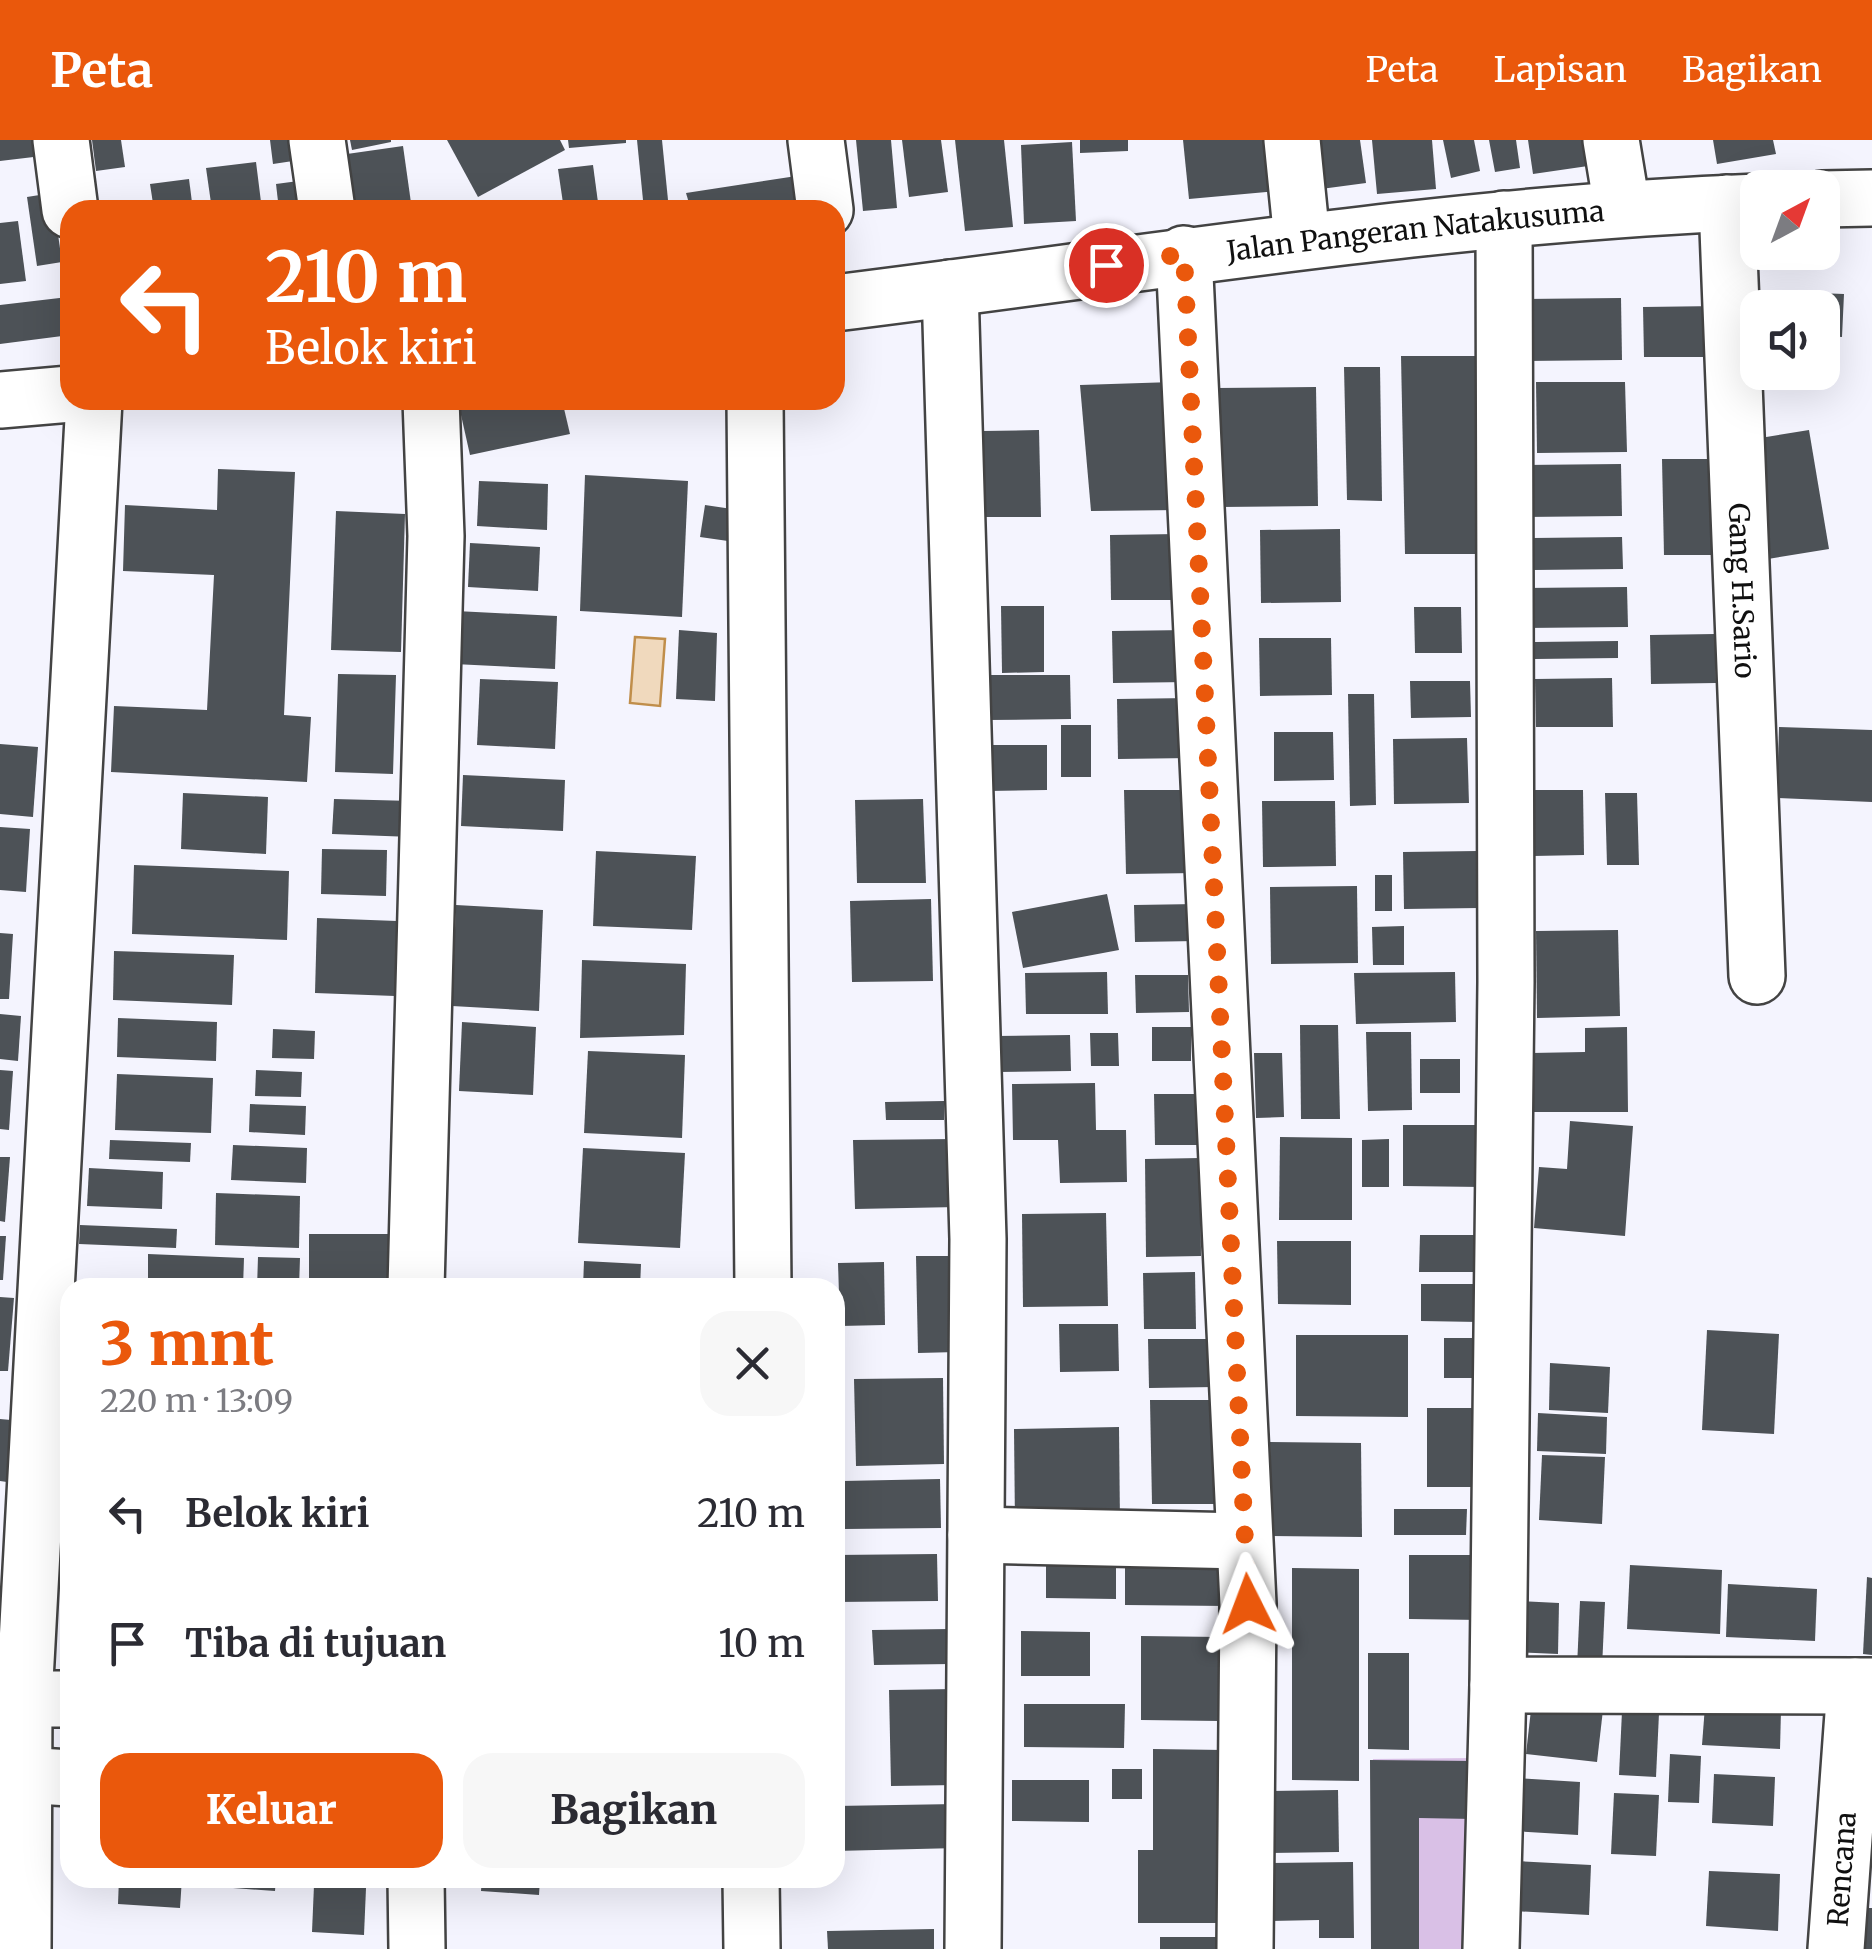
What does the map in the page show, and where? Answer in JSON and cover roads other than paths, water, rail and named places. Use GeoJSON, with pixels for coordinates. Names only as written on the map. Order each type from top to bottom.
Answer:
{"type":"FeatureCollection","features":[{"type":"Feature","properties":{"kind":"street"},"geometry":{"type":"LineString","coordinates":[[61,140],[69,200]]}},
{"type":"Feature","properties":{"kind":"street"},"geometry":{"type":"LineString","coordinates":[[316,140],[325,200]]}},
{"type":"Feature","properties":{"kind":"street"},"geometry":{"type":"LineString","coordinates":[[816,140],[824,200]]}},
{"type":"Feature","properties":{"kind":"street"},"geometry":{"type":"LineString","coordinates":[[1292,140],[1302,240]]}},
{"type":"Feature","properties":{"kind":"street"},"geometry":{"type":"LineString","coordinates":[[1611,140],[1622,207]]}},
{"type":"Feature","properties":{"kind":"street"},"geometry":{"type":"LineString","coordinates":[[1840,199],[1872,198]]}},
{"type":"Feature","properties":{"kind":"street","name":"Jalan Pangeran Natakusuma"},"geometry":{"type":"LineString","coordinates":[[845,297],[950,288],[1302,240],[1622,207],[1740,202]]}},
{"type":"Feature","properties":{"kind":"street"},"geometry":{"type":"LineString","coordinates":[[1492,1949],[1506,982],[1504,219]]}},
{"type":"Feature","properties":{"kind":"street"},"geometry":{"type":"LineString","coordinates":[[1184,254],[1244,1541],[1245,1949]]}},
{"type":"Feature","properties":{"kind":"street","name":"Gang H.Sario"},"geometry":{"type":"LineString","coordinates":[[1743,270],[1757,976]]}},
{"type":"Feature","properties":{"kind":"street"},"geometry":{"type":"LineString","coordinates":[[950,288],[978,1239],[974,1949]]}},
{"type":"Feature","properties":{"kind":"street"},"geometry":{"type":"LineString","coordinates":[[0,400],[60,395]]}},
{"type":"Feature","properties":{"kind":"street"},"geometry":{"type":"LineString","coordinates":[[23,1949],[46,1776],[47,1699],[20,1412],[93,410]]}},
{"type":"Feature","properties":{"kind":"street"},"geometry":{"type":"LineString","coordinates":[[416,1278],[436,536],[431,410]]}},
{"type":"Feature","properties":{"kind":"street"},"geometry":{"type":"LineString","coordinates":[[755,410],[762,1278]]}},
{"type":"Feature","properties":{"kind":"street"},"geometry":{"type":"LineString","coordinates":[[976,1535],[1244,1541]]}},
{"type":"Feature","properties":{"kind":"street"},"geometry":{"type":"LineString","coordinates":[[1498,1685],[1864,1686]]}},
{"type":"Feature","properties":{"kind":"street","name":"Rencana"},"geometry":{"type":"LineString","coordinates":[[1836,1949],[1864,1686]]}},
{"type":"Feature","properties":{"kind":"street"},"geometry":{"type":"LineString","coordinates":[[416,1888],[416,1949]]}},
{"type":"Feature","properties":{"kind":"street"},"geometry":{"type":"LineString","coordinates":[[751,1888],[752,1949]]}}]}
